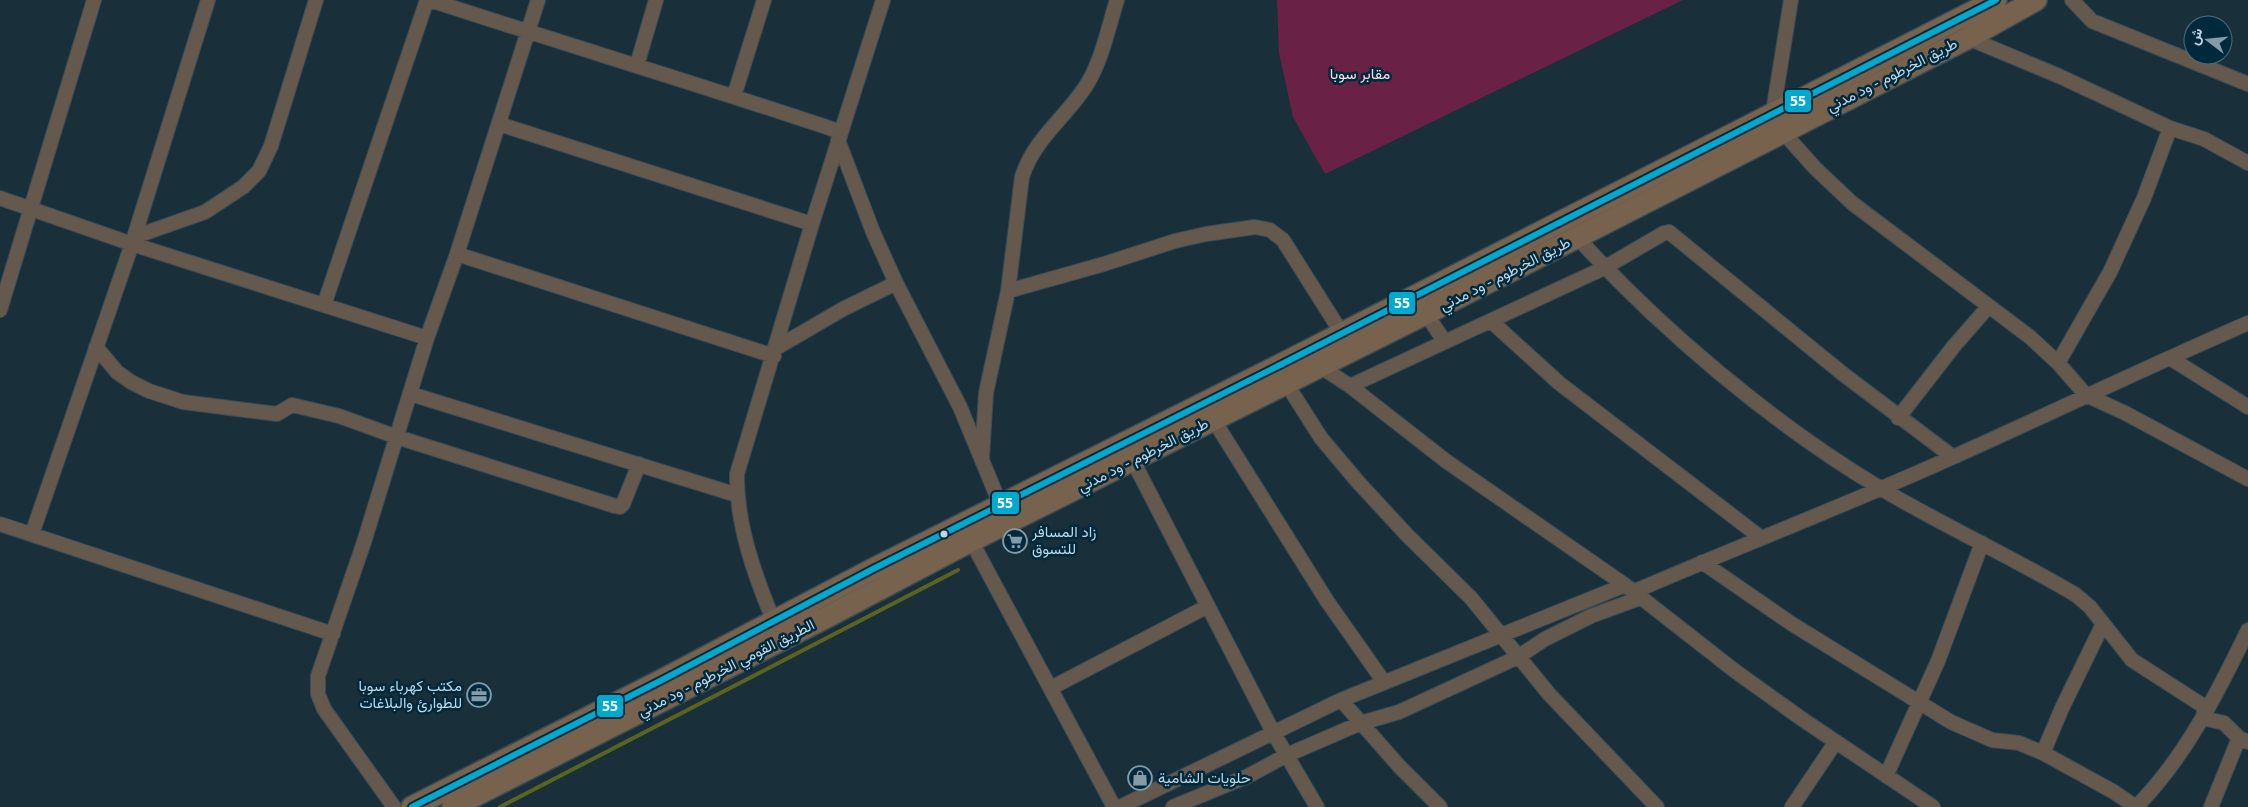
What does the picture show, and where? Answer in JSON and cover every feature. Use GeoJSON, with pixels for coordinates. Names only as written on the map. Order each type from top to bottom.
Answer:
{"type":"FeatureCollection","features":[{"type":"Feature","properties":{"kind":"highway","name":"الطريق القومي الخرطوم - ود مدني"},"geometry":{"type":"LineString","coordinates":[[412,807],[774,622],[1004,514],[1341,332],[1778,122],[1996,0]]}},
{"type":"Feature","properties":{"kind":"highway","name":"طريق الخرطوم - ود مدني"},"geometry":{"type":"LineString","coordinates":[[1004,514],[1133,461],[1577,237],[1778,122],[1968,38],[2036,0]]}},
{"type":"Feature","properties":{"kind":"highway","name":"الطريق القومي الخرطوم - ود مدني"},"geometry":{"type":"LineString","coordinates":[[454,807],[821,620],[967,532]]}},
{"type":"Feature","properties":{"kind":"street"},"geometry":{"type":"LineString","coordinates":[[0,310],[94,0]]}},
{"type":"Feature","properties":{"kind":"street"},"geometry":{"type":"LineString","coordinates":[[32,534],[133,240],[208,0]]}},
{"type":"Feature","properties":{"kind":"street"},"geometry":{"type":"LineString","coordinates":[[133,240],[205,212],[243,187],[259,171],[271,146],[316,0]]}},
{"type":"Feature","properties":{"kind":"street"},"geometry":{"type":"LineString","coordinates":[[324,305],[429,0],[734,96],[840,136]]}},
{"type":"Feature","properties":{"kind":"street"},"geometry":{"type":"LineString","coordinates":[[394,807],[324,709],[318,694],[318,676],[411,394],[426,338],[457,254],[538,0]]}},
{"type":"Feature","properties":{"kind":"street"},"geometry":{"type":"LineString","coordinates":[[637,65],[656,0]]}},
{"type":"Feature","properties":{"kind":"street"},"geometry":{"type":"LineString","coordinates":[[734,96],[764,0]]}},
{"type":"Feature","properties":{"kind":"street"},"geometry":{"type":"LineString","coordinates":[[774,622],[749,550],[736,495],[737,474],[812,224],[883,0]]}},
{"type":"Feature","properties":{"kind":"street"},"geometry":{"type":"LineString","coordinates":[[982,458],[986,393],[1008,292],[1019,193],[1027,160],[1039,142],[1082,92],[1091,76],[1117,0]]}},
{"type":"Feature","properties":{"kind":"street"},"geometry":{"type":"LineString","coordinates":[[1791,0],[1778,122],[1815,168],[1852,203],[1886,230],[2030,336],[2058,363],[2086,395],[2125,413],[2248,479]]}},
{"type":"Feature","properties":{"kind":"street"},"geometry":{"type":"LineString","coordinates":[[2072,0],[2092,21],[2248,84]]}},
{"type":"Feature","properties":{"kind":"street"},"geometry":{"type":"LineString","coordinates":[[1968,38],[2059,76],[2170,128],[2204,139],[2248,163]]}},
{"type":"Feature","properties":{"kind":"street"},"geometry":{"type":"LineString","coordinates":[[499,124],[812,224]]}},
{"type":"Feature","properties":{"kind":"street"},"geometry":{"type":"LineString","coordinates":[[2058,363],[2110,272],[2144,198],[2170,128]]}},
{"type":"Feature","properties":{"kind":"street"},"geometry":{"type":"LineString","coordinates":[[840,136],[873,232],[896,283],[960,407],[1004,514]]}},
{"type":"Feature","properties":{"kind":"street"},"geometry":{"type":"LineString","coordinates":[[0,198],[133,240],[426,338]]}},
{"type":"Feature","properties":{"kind":"street"},"geometry":{"type":"LineString","coordinates":[[1008,292],[1176,241],[1255,227],[1270,230],[1282,240],[1341,332]]}},
{"type":"Feature","properties":{"kind":"street"},"geometry":{"type":"LineString","coordinates":[[1350,386],[1492,322],[1604,268],[1664,233],[1669,232],[1898,418],[1953,457]]}},
{"type":"Feature","properties":{"kind":"street"},"geometry":{"type":"LineString","coordinates":[[1577,237],[1604,268],[1693,349],[1754,400],[1840,463],[1881,488],[2076,595],[2090,607],[2132,660],[2205,707],[2203,718]]}},
{"type":"Feature","properties":{"kind":"street"},"geometry":{"type":"LineString","coordinates":[[457,254],[775,352],[851,305],[896,283]]}},
{"type":"Feature","properties":{"kind":"street"},"geometry":{"type":"LineString","coordinates":[[1898,418],[1954,346],[1989,306]]}},
{"type":"Feature","properties":{"kind":"street"},"geometry":{"type":"LineString","coordinates":[[1426,314],[1445,342]]}},
{"type":"Feature","properties":{"kind":"street"},"geometry":{"type":"LineString","coordinates":[[1492,322],[1559,383],[1760,537]]}},
{"type":"Feature","properties":{"kind":"street"},"geometry":{"type":"LineString","coordinates":[[1120,807],[1341,700],[1502,636],[1632,592],[1760,537],[1818,516],[2248,323]]}},
{"type":"Feature","properties":{"kind":"street"},"geometry":{"type":"LineString","coordinates":[[96,347],[117,372],[131,382],[149,391],[183,402],[277,414],[292,404],[339,416],[397,437],[615,506],[620,507],[623,504],[638,464]]}},
{"type":"Feature","properties":{"kind":"street"},"geometry":{"type":"LineString","coordinates":[[2170,358],[2248,407]]}},
{"type":"Feature","properties":{"kind":"street"},"geometry":{"type":"LineString","coordinates":[[1321,367],[1350,386],[1446,461],[1632,592],[1735,671],[1835,743],[1933,807]]}},
{"type":"Feature","properties":{"kind":"street"},"geometry":{"type":"LineString","coordinates":[[1286,383],[1321,438],[1358,482],[1407,536],[1471,598],[1548,694],[1656,807]]}},
{"type":"Feature","properties":{"kind":"street"},"geometry":{"type":"LineString","coordinates":[[411,394],[736,495]]}},
{"type":"Feature","properties":{"kind":"street"},"geometry":{"type":"LineString","coordinates":[[1213,419],[1322,593],[1384,682]]}},
{"type":"Feature","properties":{"kind":"street"},"geometry":{"type":"LineString","coordinates":[[1133,461],[1274,732],[1317,807]]}},
{"type":"Feature","properties":{"kind":"street"},"geometry":{"type":"LineString","coordinates":[[0,524],[333,634]]}},
{"type":"Feature","properties":{"kind":"street"},"geometry":{"type":"LineString","coordinates":[[967,532],[1114,807]]}},
{"type":"Feature","properties":{"kind":"street"},"geometry":{"type":"LineString","coordinates":[[1886,776],[1938,661],[1982,543]]}},
{"type":"Feature","properties":{"kind":"street"},"geometry":{"type":"LineString","coordinates":[[1702,562],[1792,624],[1918,704],[1951,722],[1992,740],[2019,743],[2044,753],[2114,792],[2136,807],[2157,786],[2203,718],[2248,630]]}},
{"type":"Feature","properties":{"kind":"street"},"geometry":{"type":"LineString","coordinates":[[1173,807],[1248,776],[1287,755],[1361,723],[1399,712],[1518,657],[1545,639],[1632,592]]}},
{"type":"Feature","properties":{"kind":"street"},"geometry":{"type":"LineString","coordinates":[[1051,688],[1208,606]]}},
{"type":"Feature","properties":{"kind":"street"},"geometry":{"type":"LineString","coordinates":[[2044,753],[2062,708],[2103,624]]}},
{"type":"Feature","properties":{"kind":"street"},"geometry":{"type":"LineString","coordinates":[[1341,700],[1399,766],[1440,807]]}},
{"type":"Feature","properties":{"kind":"street"},"geometry":{"type":"LineString","coordinates":[[2203,718],[2224,724],[2244,740],[2211,807]]}},
{"type":"Feature","properties":{"kind":"street"},"geometry":{"type":"LineString","coordinates":[[1792,807],[1835,743]]}},
{"type":"Feature","properties":{"kind":"green space","name":"مقابر سوبا"},"geometry":{"type":"Polygon","coordinates":[[[1277,0],[1683,0],[1325,174],[1293,117],[1279,53],[1277,0]]]}},
{"type":"Feature","properties":{"kind":"waterway"},"geometry":{"type":"LineString","coordinates":[[500,807],[958,570]]}},
{"type":"Feature","properties":{"kind":"transit line","name":"55"},"geometry":{"type":"LineString","coordinates":[[412,807],[662,680],[873,569],[1280,365],[1996,0]]}},
{"type":"Feature","properties":{"kind":"place","name":"زاد المسافر للتسوق"},"geometry":{"type":"Point","coordinates":[1015,541]}},
{"type":"Feature","properties":{"kind":"place","name":"مكتب كهرباء سوبا للطوارئ والبلاغات"},"geometry":{"type":"Point","coordinates":[479,695]}},
{"type":"Feature","properties":{"kind":"place","name":"حلويات الشامية"},"geometry":{"type":"Point","coordinates":[1140,778]}}]}
